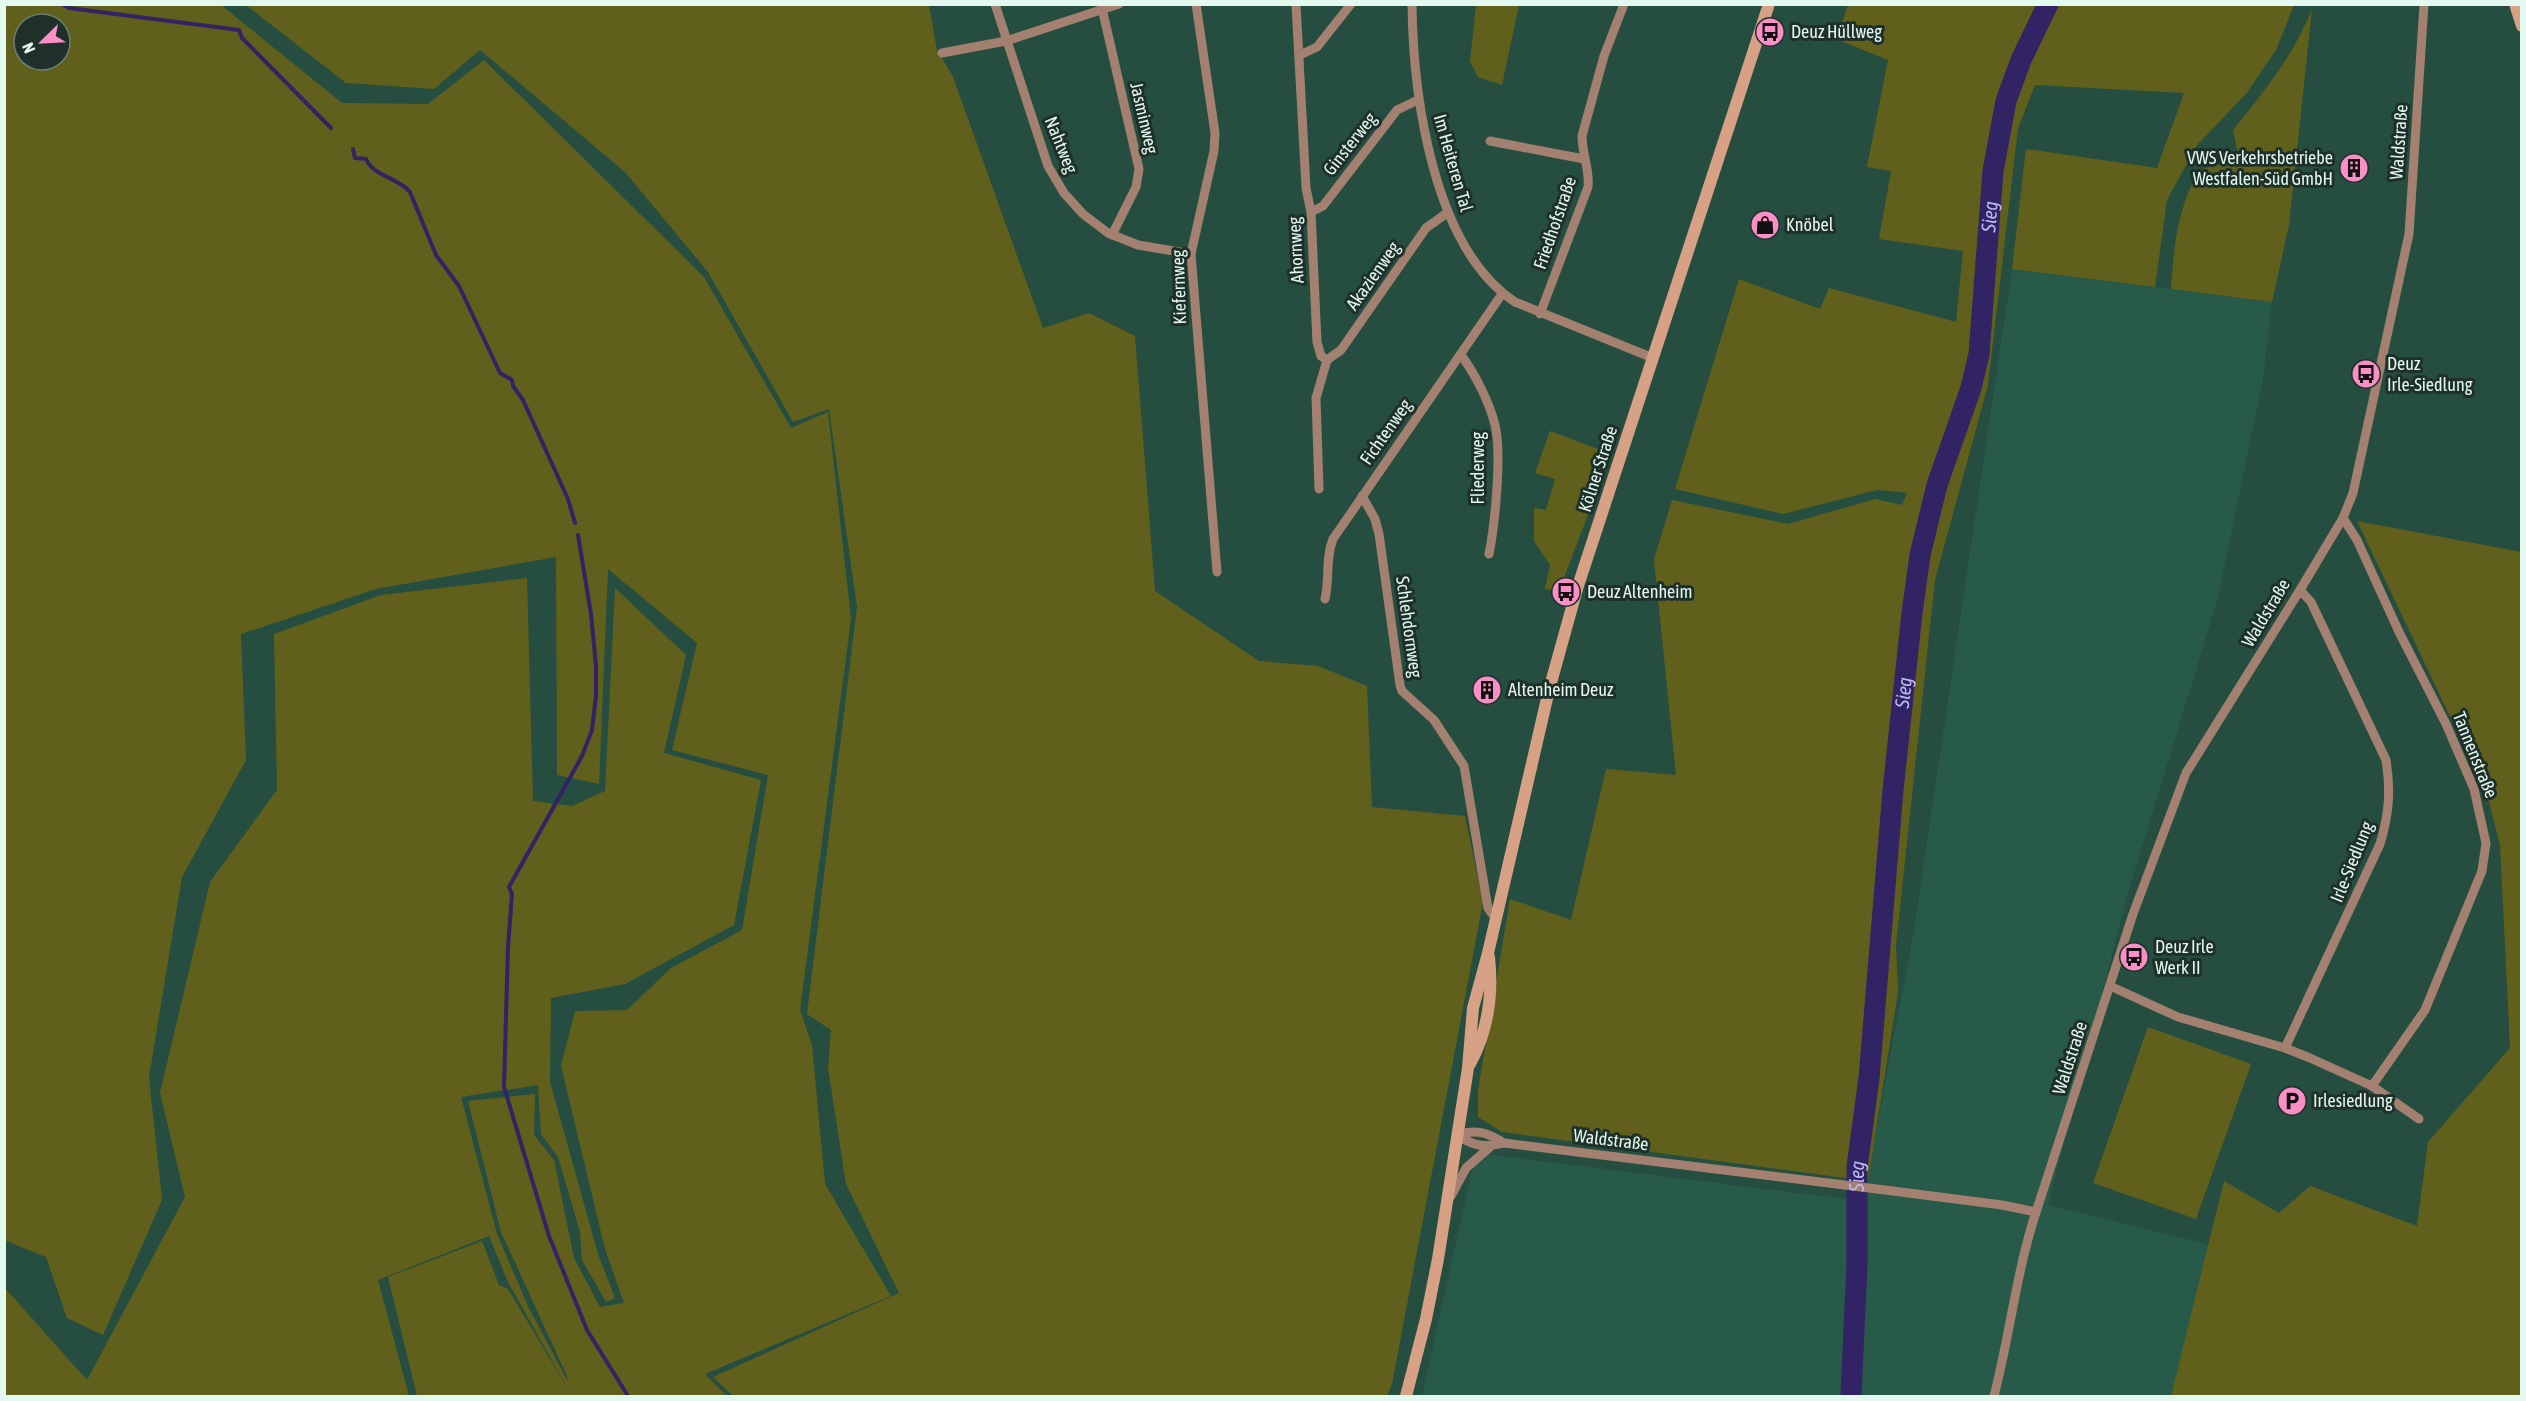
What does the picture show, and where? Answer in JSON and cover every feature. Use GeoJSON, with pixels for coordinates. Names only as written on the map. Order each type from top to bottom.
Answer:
{"type":"FeatureCollection","features":[{"type":"Feature","properties":{"kind":"main road","name":"Kölner Straße"},"geometry":{"type":"LineString","coordinates":[[1406,1396],[1426,1320],[1468,1068],[1478,1051],[1489,1011],[1491,976],[1488,953],[1528,771],[1570,613],[1769,4]]}},
{"type":"Feature","properties":{"kind":"main road"},"geometry":{"type":"LineString","coordinates":[[2515,4],[2522,26]]}},
{"type":"Feature","properties":{"kind":"street","name":"Nahtweg"},"geometry":{"type":"LineString","coordinates":[[995,4],[1048,166],[1064,193],[1083,214],[1112,235],[1138,245],[1191,254]]}},
{"type":"Feature","properties":{"kind":"street"},"geometry":{"type":"LineString","coordinates":[[942,53],[1006,41],[1119,4]]}},
{"type":"Feature","properties":{"kind":"street","name":"Kiefernweg"},"geometry":{"type":"LineString","coordinates":[[1196,4],[1215,133],[1214,151],[1191,254],[1217,572]]}},
{"type":"Feature","properties":{"kind":"street","name":"Ahornweg"},"geometry":{"type":"LineString","coordinates":[[1296,4],[1306,188],[1311,212],[1317,342],[1321,356],[1327,360]]}},
{"type":"Feature","properties":{"kind":"street"},"geometry":{"type":"LineString","coordinates":[[1300,55],[1317,47],[1351,4]]}},
{"type":"Feature","properties":{"kind":"street","name":"Im Heiteren Tal"},"geometry":{"type":"LineString","coordinates":[[1412,4],[1418,100],[1447,213],[1472,257],[1502,294],[1540,314],[1653,358]]}},
{"type":"Feature","properties":{"kind":"street","name":"Friedhofstraße"},"geometry":{"type":"LineString","coordinates":[[1540,314],[1588,187],[1589,177],[1584,159],[1582,136],[1604,56],[1624,4]]}},
{"type":"Feature","properties":{"kind":"street","name":"Waldstraße"},"geometry":{"type":"LineString","coordinates":[[1994,1396],[2009,1336],[2018,1274],[2036,1212],[2159,840],[2186,773],[2343,518],[2353,493],[2406,256],[2424,4]]}},
{"type":"Feature","properties":{"kind":"street","name":"Jasminweg"},"geometry":{"type":"LineString","coordinates":[[1101,8],[1139,169],[1136,187],[1112,235]]}},
{"type":"Feature","properties":{"kind":"street","name":"Ginsterweg"},"geometry":{"type":"LineString","coordinates":[[1311,212],[1323,206],[1397,110],[1418,100]]}},
{"type":"Feature","properties":{"kind":"street"},"geometry":{"type":"LineString","coordinates":[[1490,141],[1584,159]]}},
{"type":"Feature","properties":{"kind":"street","name":"Akazienweg"},"geometry":{"type":"LineString","coordinates":[[1327,360],[1341,350],[1426,228],[1447,213]]}},
{"type":"Feature","properties":{"kind":"street","name":"Fichtenweg"},"geometry":{"type":"LineString","coordinates":[[1325,598],[1328,584],[1328,551],[1333,539],[1502,294]]}},
{"type":"Feature","properties":{"kind":"street","name":"Fliederweg"},"geometry":{"type":"LineString","coordinates":[[1461,355],[1482,392],[1496,433],[1493,532],[1489,554]]}},
{"type":"Feature","properties":{"kind":"street"},"geometry":{"type":"LineString","coordinates":[[1319,489],[1316,398],[1327,360]]}},
{"type":"Feature","properties":{"kind":"street","name":"Schlehdornweg"},"geometry":{"type":"LineString","coordinates":[[1362,496],[1375,519],[1379,534],[1400,685],[1402,691],[1434,720],[1464,766],[1488,908],[1496,919]]}},
{"type":"Feature","properties":{"kind":"street","name":"Tannenstraße"},"geometry":{"type":"LineString","coordinates":[[2343,518],[2357,540],[2399,632],[2446,724],[2474,789],[2486,843],[2482,871],[2425,1010],[2372,1086]]}},
{"type":"Feature","properties":{"kind":"street","name":"Irle-Siedlung"},"geometry":{"type":"LineString","coordinates":[[2285,1048],[2380,844],[2389,813],[2391,786],[2386,760],[2311,602],[2300,590]]}},
{"type":"Feature","properties":{"kind":"street"},"geometry":{"type":"LineString","coordinates":[[2110,986],[2178,1017],[2285,1048],[2372,1086],[2419,1119]]}},
{"type":"Feature","properties":{"kind":"street","name":"Waldstraße"},"geometry":{"type":"LineString","coordinates":[[1456,1135],[1473,1130],[1489,1134],[1504,1143]]}},
{"type":"Feature","properties":{"kind":"street","name":"Waldstraße"},"geometry":{"type":"LineString","coordinates":[[1456,1135],[1470,1144],[1491,1146],[1504,1143],[2002,1205],[2036,1212]]}},
{"type":"Feature","properties":{"kind":"street","name":"Waldstraße"},"geometry":{"type":"LineString","coordinates":[[1446,1207],[1466,1168],[1491,1146]]}},
{"type":"Feature","properties":{"kind":"shaded area"},"geometry":{"type":"Polygon","coordinates":[[[5,4],[221,5],[342,103],[428,104],[484,60],[704,277],[791,428],[828,412],[851,619],[800,1010],[812,1045],[825,1184],[891,1296],[705,1374],[727,1396],[417,1396],[388,1277],[482,1241],[499,1285],[508,1289],[568,1389],[508,1282],[489,1236],[378,1280],[409,1396],[5,1396],[5,1288],[87,1380],[185,1197],[160,1093],[210,882],[277,790],[274,634],[381,595],[527,578],[533,801],[572,806],[605,791],[615,588],[686,655],[664,753],[761,780],[734,925],[625,984],[551,998],[550,1082],[598,1254],[615,1298],[606,1302],[582,1260],[580,1232],[558,1157],[541,1134],[538,1085],[461,1097],[497,1234],[528,1306],[567,1380],[501,1232],[468,1101],[535,1094],[534,1135],[554,1160],[574,1258],[600,1307],[624,1303],[605,1249],[561,1066],[575,1011],[627,1010],[671,968],[742,930],[768,775],[672,750],[697,643],[608,569],[599,784],[557,775],[556,557],[376,589],[241,634],[246,760],[182,877],[149,1077],[162,1200],[103,1335],[67,1318],[46,1257],[4,1240],[5,4]]]}},
{"type":"Feature","properties":{"kind":"shaded area"},"geometry":{"type":"Polygon","coordinates":[[[246,5],[929,5],[937,50],[953,77],[1043,328],[1089,313],[1135,336],[1155,591],[1259,661],[1318,666],[1367,686],[1372,807],[1465,816],[1483,902],[1392,1384],[1387,1396],[733,1396],[713,1377],[899,1293],[846,1184],[828,1068],[831,1030],[807,1014],[857,607],[829,409],[793,422],[708,272],[625,172],[480,50],[434,89],[346,83],[246,5]]]}},
{"type":"Feature","properties":{"kind":"shaded area"},"geometry":{"type":"Polygon","coordinates":[[[1476,5],[1519,5],[1502,85],[1478,77],[1470,61],[1476,5]]]}},
{"type":"Feature","properties":{"kind":"shaded area"},"geometry":{"type":"Polygon","coordinates":[[[1848,5],[2294,5],[2276,50],[2246,94],[2197,145],[2167,200],[2155,287],[2012,269],[2026,149],[2157,168],[2184,93],[2035,85],[2018,128],[1988,385],[1935,580],[1896,945],[1898,992],[1868,1181],[1502,1132],[1478,1117],[1478,1090],[1510,899],[1571,920],[1606,769],[1676,775],[1654,559],[1672,500],[1788,524],[1875,499],[1902,505],[1907,493],[1877,490],[1783,514],[1675,489],[1739,279],[1820,309],[1829,288],[1956,322],[1963,251],[1879,239],[1891,171],[1867,167],[1888,60],[1836,39],[1848,5]]]}},
{"type":"Feature","properties":{"kind":"shaded area"},"geometry":{"type":"Polygon","coordinates":[[[2312,9],[2289,225],[2272,302],[2171,289],[2181,214],[2199,170],[2239,159],[2233,130],[2287,57],[2312,9]]]}},
{"type":"Feature","properties":{"kind":"shaded area"},"geometry":{"type":"Polygon","coordinates":[[[2012,269],[2272,302],[2263,379],[2218,598],[2127,896],[2048,1205],[2211,1245],[2171,1396],[1422,1396],[1476,1153],[1863,1201],[1914,930],[2012,269]]]}},
{"type":"Feature","properties":{"kind":"shaded area"},"geometry":{"type":"Polygon","coordinates":[[[1550,431],[1611,454],[1559,591],[1545,589],[1550,565],[1534,541],[1534,508],[1546,510],[1555,479],[1535,473],[1550,431]]]}},
{"type":"Feature","properties":{"kind":"shaded area"},"geometry":{"type":"Polygon","coordinates":[[[2357,521],[2521,552],[2521,1396],[2171,1396],[2224,1181],[2279,1213],[2310,1186],[2417,1226],[2428,1142],[2510,1048],[2500,845],[2487,794],[2357,521]]]}},
{"type":"Feature","properties":{"kind":"shaded area"},"geometry":{"type":"Polygon","coordinates":[[[2148,1027],[2251,1064],[2196,1219],[2093,1183],[2148,1027]]]}},
{"type":"Feature","properties":{"kind":"waterway"},"geometry":{"type":"LineString","coordinates":[[62,4],[69,8],[239,30],[242,38],[331,128]]}},
{"type":"Feature","properties":{"kind":"waterway","name":"Sieg"},"geometry":{"type":"LineString","coordinates":[[1851,1396],[1857,1265],[1857,1167],[1869,1078],[1893,790],[1920,555],[1937,485],[1971,388],[1979,354],[1993,171],[2006,101],[2021,60],[2048,4]]}},
{"type":"Feature","properties":{"kind":"waterway"},"geometry":{"type":"LineString","coordinates":[[353,149],[355,158],[366,159],[374,169],[410,192],[436,255],[459,286],[500,373],[512,380],[513,386],[523,400],[568,499],[575,523]]}},
{"type":"Feature","properties":{"kind":"waterway"},"geometry":{"type":"LineString","coordinates":[[578,535],[591,614],[596,666],[596,696],[592,730],[582,756],[509,887],[512,894],[508,947],[504,1087],[549,1236],[587,1330],[628,1396]]}},
{"type":"Feature","properties":{"kind":"place","name":"Deuz Hüllweg"},"geometry":{"type":"Point","coordinates":[1770,32]}},
{"type":"Feature","properties":{"kind":"place","name":"VWS Verkehrsbetriebe Westfalen-Süd GmbH"},"geometry":{"type":"Point","coordinates":[2354,168]}},
{"type":"Feature","properties":{"kind":"place","name":"Knöbel"},"geometry":{"type":"Point","coordinates":[1765,225]}},
{"type":"Feature","properties":{"kind":"place","name":"Deuz Irle-Siedlung"},"geometry":{"type":"Point","coordinates":[2366,374]}},
{"type":"Feature","properties":{"kind":"place","name":"Deuz Altenheim"},"geometry":{"type":"Point","coordinates":[1566,592]}},
{"type":"Feature","properties":{"kind":"place","name":"Altenheim Deuz"},"geometry":{"type":"Point","coordinates":[1487,690]}},
{"type":"Feature","properties":{"kind":"place","name":"Deuz Irle Werk II"},"geometry":{"type":"Point","coordinates":[2134,957]}},
{"type":"Feature","properties":{"kind":"place","name":"Irlesiedlung"},"geometry":{"type":"Point","coordinates":[2292,1101]}}]}
